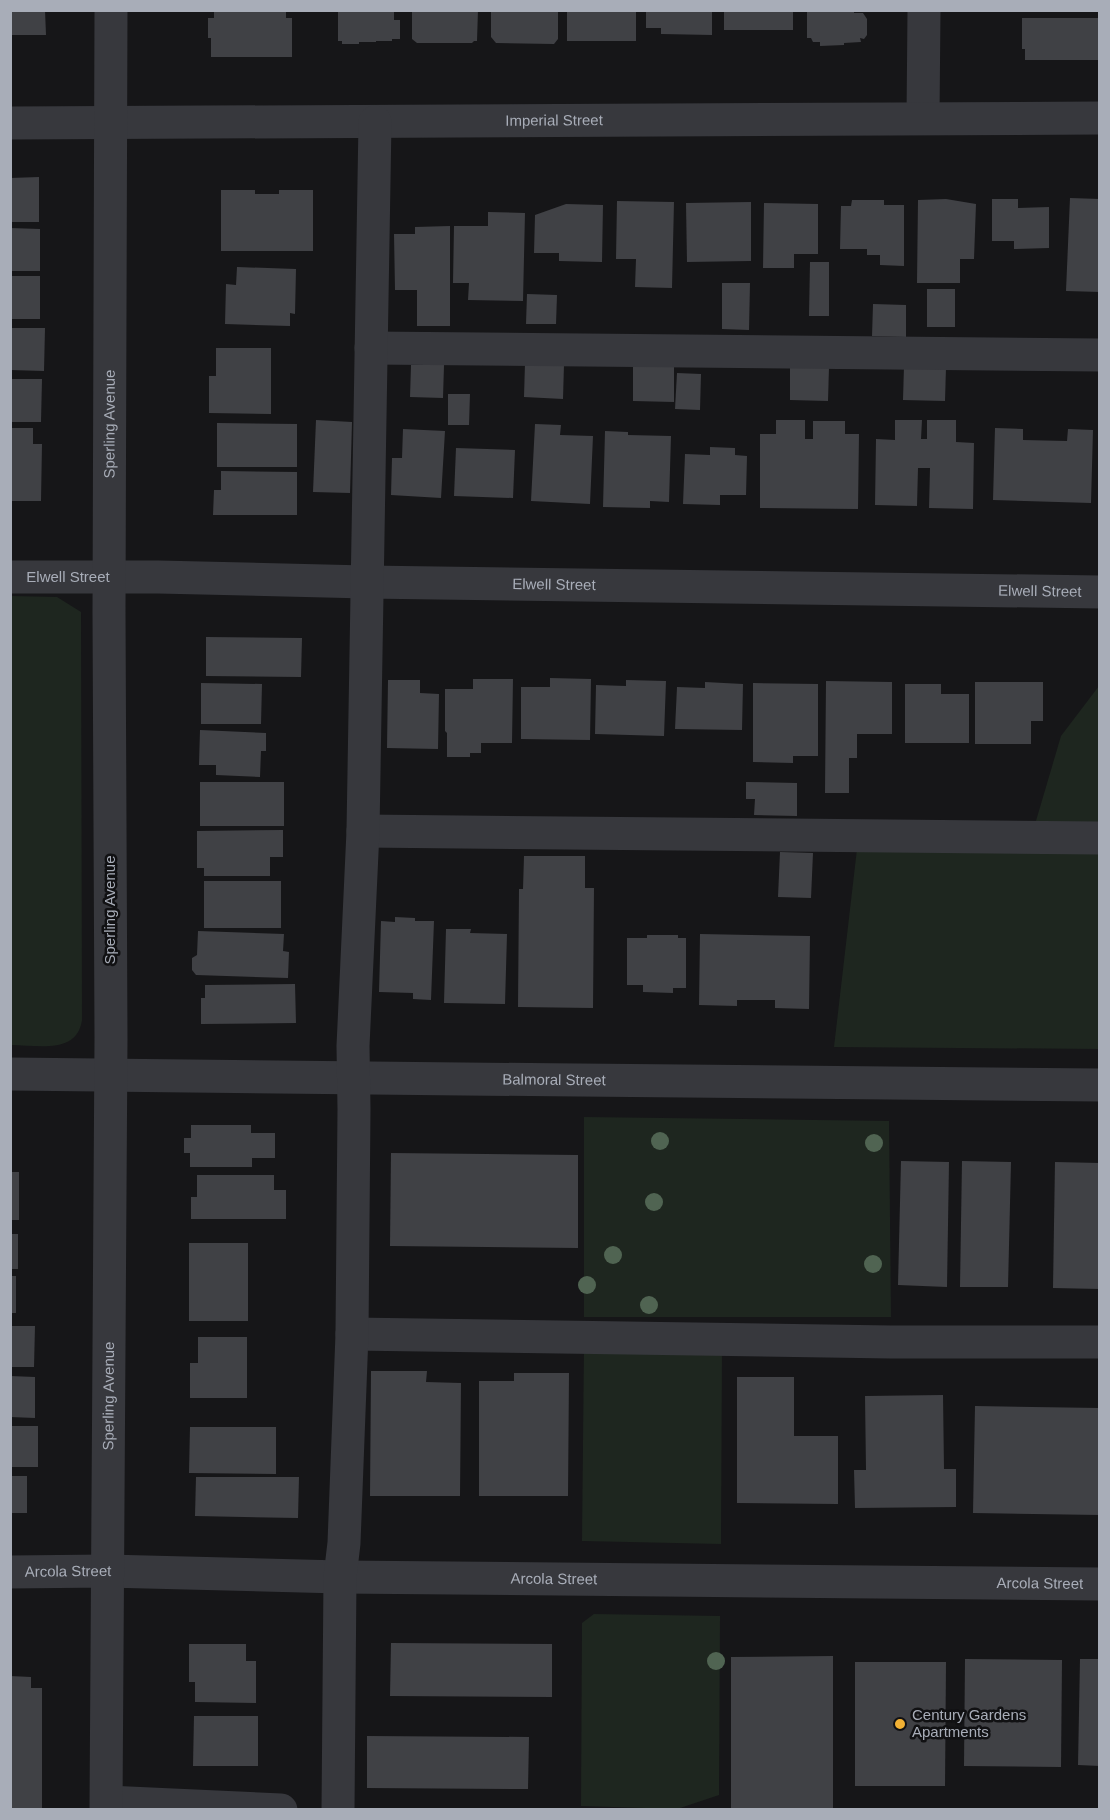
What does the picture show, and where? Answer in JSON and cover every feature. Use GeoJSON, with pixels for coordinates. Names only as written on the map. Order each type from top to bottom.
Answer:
{"type":"FeatureCollection","features":[{"type":"Feature","properties":{"kind":"street","name":"Sperling Avenue"},"geometry":{"type":"LineString","coordinates":[[106,1806],[111,1076],[109,576],[111,10]]}},
{"type":"Feature","properties":{"kind":"street"},"geometry":{"type":"LineString","coordinates":[[923,118],[924,10]]}},
{"type":"Feature","properties":{"kind":"street","name":"Imperial Street"},"geometry":{"type":"LineString","coordinates":[[10,123],[1100,118]]}},
{"type":"Feature","properties":{"kind":"street"},"geometry":{"type":"LineString","coordinates":[[338,1809],[340,1577],[344,1543],[352,1334],[353,1046],[363,831],[375,122]]}},
{"type":"Feature","properties":{"kind":"street"},"geometry":{"type":"LineString","coordinates":[[371,348],[1100,355]]}},
{"type":"Feature","properties":{"kind":"street","name":"Elwell Street"},"geometry":{"type":"LineString","coordinates":[[10,576],[1100,591]]}},
{"type":"Feature","properties":{"kind":"street"},"geometry":{"type":"LineString","coordinates":[[363,831],[1100,838]]}},
{"type":"Feature","properties":{"kind":"street","name":"Balmoral Street"},"geometry":{"type":"LineString","coordinates":[[10,1074],[1100,1085]]}},
{"type":"Feature","properties":{"kind":"street"},"geometry":{"type":"LineString","coordinates":[[352,1334],[1100,1342]]}},
{"type":"Feature","properties":{"kind":"street","name":"Arcola Street"},"geometry":{"type":"LineString","coordinates":[[10,1572],[107,1571],[340,1577],[1100,1584]]}},
{"type":"Feature","properties":{"kind":"street"},"geometry":{"type":"LineString","coordinates":[[106,1806],[281,1809]]}},
{"type":"Feature","properties":{"kind":"shaded area"},"geometry":{"type":"Polygon","coordinates":[[[11,596],[57,597],[81,612],[82,1020],[79,1031],[72,1039],[54,1046],[11,1045],[11,596]]]}},
{"type":"Feature","properties":{"kind":"shaded area"},"geometry":{"type":"Polygon","coordinates":[[[1099,686],[1099,831],[1033,831],[1061,736],[1099,686]]]}},
{"type":"Feature","properties":{"kind":"shaded area"},"geometry":{"type":"Polygon","coordinates":[[[857,849],[1099,850],[1099,1049],[834,1047],[857,849]]]}},
{"type":"Feature","properties":{"kind":"shaded area"},"geometry":{"type":"Polygon","coordinates":[[[584,1117],[889,1121],[891,1317],[584,1317],[584,1117]]]}},
{"type":"Feature","properties":{"kind":"shaded area"},"geometry":{"type":"Polygon","coordinates":[[[584,1346],[722,1348],[721,1544],[582,1541],[584,1346]]]}},
{"type":"Feature","properties":{"kind":"shaded area"},"geometry":{"type":"Polygon","coordinates":[[[594,1614],[720,1616],[719,1795],[677,1809],[581,1806],[582,1623],[594,1614]]]}},
{"type":"Feature","properties":{"kind":"building"},"geometry":{"type":"Polygon","coordinates":[[[10,10],[45,10],[46,35],[10,35],[10,10]]]}},
{"type":"Feature","properties":{"kind":"building"},"geometry":{"type":"Polygon","coordinates":[[[214,10],[286,10],[286,18],[292,18],[292,57],[211,57],[208,18],[214,18],[214,10]]]}},
{"type":"Feature","properties":{"kind":"building"},"geometry":{"type":"Polygon","coordinates":[[[338,10],[394,10],[394,20],[400,20],[400,39],[342,44],[342,41],[338,41],[338,10]]]}},
{"type":"Feature","properties":{"kind":"building"},"geometry":{"type":"Polygon","coordinates":[[[412,10],[478,10],[477,41],[472,43],[417,43],[412,39],[412,10]]]}},
{"type":"Feature","properties":{"kind":"building"},"geometry":{"type":"Polygon","coordinates":[[[491,10],[558,10],[558,39],[554,44],[496,43],[491,37],[491,10]]]}},
{"type":"Feature","properties":{"kind":"building"},"geometry":{"type":"Polygon","coordinates":[[[567,10],[636,10],[636,41],[567,41],[567,10]]]}},
{"type":"Feature","properties":{"kind":"building"},"geometry":{"type":"Polygon","coordinates":[[[646,10],[712,10],[712,35],[661,34],[661,28],[646,28],[646,10]]]}},
{"type":"Feature","properties":{"kind":"building"},"geometry":{"type":"Polygon","coordinates":[[[724,10],[793,10],[793,30],[724,30],[724,10]]]}},
{"type":"Feature","properties":{"kind":"building"},"geometry":{"type":"Polygon","coordinates":[[[807,10],[854,10],[854,13],[863,13],[867,19],[867,35],[864,39],[860,38],[861,42],[820,46],[820,42],[813,42],[811,38],[807,38],[807,10]]]}},
{"type":"Feature","properties":{"kind":"building"},"geometry":{"type":"Polygon","coordinates":[[[1022,18],[1100,18],[1100,60],[1025,60],[1025,49],[1022,49],[1022,18]]]}},
{"type":"Feature","properties":{"kind":"building"},"geometry":{"type":"Polygon","coordinates":[[[39,177],[39,222],[10,222],[10,178],[39,177]]]}},
{"type":"Feature","properties":{"kind":"building"},"geometry":{"type":"Polygon","coordinates":[[[221,190],[255,190],[255,194],[279,194],[279,190],[313,190],[313,251],[221,251],[221,190]]]}},
{"type":"Feature","properties":{"kind":"building"},"geometry":{"type":"Polygon","coordinates":[[[1070,198],[1100,199],[1100,292],[1066,291],[1070,198]]]}},
{"type":"Feature","properties":{"kind":"building"},"geometry":{"type":"Polygon","coordinates":[[[946,199],[976,204],[974,259],[960,259],[960,283],[917,283],[918,200],[946,199]]]}},
{"type":"Feature","properties":{"kind":"building"},"geometry":{"type":"Polygon","coordinates":[[[992,199],[1018,199],[1018,208],[1049,207],[1049,248],[1014,249],[1014,241],[992,241],[992,199]]]}},
{"type":"Feature","properties":{"kind":"building"},"geometry":{"type":"Polygon","coordinates":[[[852,200],[884,200],[884,205],[904,205],[904,266],[880,265],[880,255],[867,255],[867,249],[840,249],[841,206],[851,206],[852,200]]]}},
{"type":"Feature","properties":{"kind":"building"},"geometry":{"type":"Polygon","coordinates":[[[617,201],[674,202],[672,288],[635,287],[636,259],[616,259],[617,201]]]}},
{"type":"Feature","properties":{"kind":"building"},"geometry":{"type":"Polygon","coordinates":[[[751,202],[751,261],[687,262],[686,203],[751,202]]]}},
{"type":"Feature","properties":{"kind":"building"},"geometry":{"type":"Polygon","coordinates":[[[764,203],[818,204],[818,254],[794,254],[794,268],[763,268],[764,203]]]}},
{"type":"Feature","properties":{"kind":"building"},"geometry":{"type":"Polygon","coordinates":[[[566,204],[603,205],[602,262],[559,261],[559,253],[534,253],[535,215],[566,204]]]}},
{"type":"Feature","properties":{"kind":"building"},"geometry":{"type":"Polygon","coordinates":[[[488,212],[525,213],[523,301],[468,300],[469,283],[453,283],[454,226],[488,226],[488,212]]]}},
{"type":"Feature","properties":{"kind":"building"},"geometry":{"type":"Polygon","coordinates":[[[450,226],[450,326],[417,326],[417,290],[395,290],[394,234],[415,234],[415,227],[450,226]]]}},
{"type":"Feature","properties":{"kind":"building"},"geometry":{"type":"Polygon","coordinates":[[[10,228],[40,229],[40,271],[10,271],[10,228]]]}},
{"type":"Feature","properties":{"kind":"building"},"geometry":{"type":"Polygon","coordinates":[[[810,262],[829,262],[829,316],[809,316],[810,262]]]}},
{"type":"Feature","properties":{"kind":"building"},"geometry":{"type":"Polygon","coordinates":[[[237,267],[296,269],[295,314],[290,313],[290,326],[225,324],[226,284],[236,285],[237,267]]]}},
{"type":"Feature","properties":{"kind":"building"},"geometry":{"type":"Polygon","coordinates":[[[10,276],[40,276],[40,319],[10,319],[10,276]]]}},
{"type":"Feature","properties":{"kind":"building"},"geometry":{"type":"Polygon","coordinates":[[[722,283],[750,283],[749,330],[722,329],[722,283]]]}},
{"type":"Feature","properties":{"kind":"building"},"geometry":{"type":"Polygon","coordinates":[[[927,289],[955,289],[955,327],[927,327],[927,289]]]}},
{"type":"Feature","properties":{"kind":"building"},"geometry":{"type":"Polygon","coordinates":[[[527,294],[557,295],[556,324],[526,324],[527,294]]]}},
{"type":"Feature","properties":{"kind":"building"},"geometry":{"type":"Polygon","coordinates":[[[873,304],[906,305],[906,337],[872,336],[873,304]]]}},
{"type":"Feature","properties":{"kind":"building"},"geometry":{"type":"Polygon","coordinates":[[[10,328],[45,328],[44,371],[10,370],[10,328]]]}},
{"type":"Feature","properties":{"kind":"building"},"geometry":{"type":"Polygon","coordinates":[[[216,348],[271,348],[271,414],[209,413],[209,376],[216,376],[216,348]]]}},
{"type":"Feature","properties":{"kind":"building"},"geometry":{"type":"Polygon","coordinates":[[[525,363],[564,364],[563,399],[524,397],[525,363]]]}},
{"type":"Feature","properties":{"kind":"building"},"geometry":{"type":"Polygon","coordinates":[[[633,364],[674,364],[674,402],[633,401],[633,364]]]}},
{"type":"Feature","properties":{"kind":"building"},"geometry":{"type":"Polygon","coordinates":[[[411,365],[444,365],[443,398],[410,397],[411,365]]]}},
{"type":"Feature","properties":{"kind":"building"},"geometry":{"type":"Polygon","coordinates":[[[904,366],[946,367],[945,401],[903,400],[904,366]]]}},
{"type":"Feature","properties":{"kind":"building"},"geometry":{"type":"Polygon","coordinates":[[[790,367],[829,367],[828,401],[790,400],[790,367]]]}},
{"type":"Feature","properties":{"kind":"building"},"geometry":{"type":"Polygon","coordinates":[[[677,373],[701,374],[700,410],[675,409],[677,373]]]}},
{"type":"Feature","properties":{"kind":"building"},"geometry":{"type":"Polygon","coordinates":[[[10,379],[42,379],[41,422],[10,422],[10,379]]]}},
{"type":"Feature","properties":{"kind":"building"},"geometry":{"type":"Polygon","coordinates":[[[448,394],[470,394],[469,425],[448,425],[448,394]]]}},
{"type":"Feature","properties":{"kind":"building"},"geometry":{"type":"Polygon","coordinates":[[[316,420],[352,422],[350,493],[313,492],[316,420]]]}},
{"type":"Feature","properties":{"kind":"building"},"geometry":{"type":"Polygon","coordinates":[[[776,420],[805,420],[805,439],[813,439],[813,421],[845,421],[845,434],[859,434],[858,509],[760,508],[760,434],[776,434],[776,420]]]}},
{"type":"Feature","properties":{"kind":"building"},"geometry":{"type":"Polygon","coordinates":[[[895,420],[922,420],[921,439],[927,439],[927,420],[956,420],[956,442],[974,443],[973,509],[929,508],[930,468],[918,468],[917,506],[875,505],[876,439],[895,440],[895,420]]]}},
{"type":"Feature","properties":{"kind":"building"},"geometry":{"type":"Polygon","coordinates":[[[217,423],[297,424],[297,467],[217,467],[217,423]]]}},
{"type":"Feature","properties":{"kind":"building"},"geometry":{"type":"Polygon","coordinates":[[[535,424],[561,425],[560,435],[593,436],[590,504],[531,501],[535,424]]]}},
{"type":"Feature","properties":{"kind":"building"},"geometry":{"type":"Polygon","coordinates":[[[10,428],[33,428],[33,444],[42,444],[41,501],[10,501],[10,428]]]}},
{"type":"Feature","properties":{"kind":"building"},"geometry":{"type":"Polygon","coordinates":[[[995,428],[1023,429],[1023,440],[1067,441],[1068,429],[1093,430],[1091,503],[993,500],[995,428]]]}},
{"type":"Feature","properties":{"kind":"building"},"geometry":{"type":"Polygon","coordinates":[[[403,429],[445,431],[441,498],[391,495],[392,458],[402,458],[403,429]]]}},
{"type":"Feature","properties":{"kind":"building"},"geometry":{"type":"Polygon","coordinates":[[[605,431],[628,432],[628,435],[671,436],[669,502],[650,501],[650,508],[603,507],[605,431]]]}},
{"type":"Feature","properties":{"kind":"building"},"geometry":{"type":"Polygon","coordinates":[[[710,447],[735,448],[735,455],[747,456],[746,495],[720,495],[720,505],[683,504],[685,454],[710,455],[710,447]]]}},
{"type":"Feature","properties":{"kind":"building"},"geometry":{"type":"Polygon","coordinates":[[[456,448],[515,450],[513,498],[454,496],[456,448]]]}},
{"type":"Feature","properties":{"kind":"building"},"geometry":{"type":"Polygon","coordinates":[[[221,471],[297,472],[297,515],[213,515],[214,490],[221,490],[221,471]]]}},
{"type":"Feature","properties":{"kind":"building"},"geometry":{"type":"Polygon","coordinates":[[[206,637],[302,638],[301,677],[206,676],[206,637]]]}},
{"type":"Feature","properties":{"kind":"building"},"geometry":{"type":"Polygon","coordinates":[[[550,678],[591,679],[590,740],[521,739],[521,687],[550,687],[550,678]]]}},
{"type":"Feature","properties":{"kind":"building"},"geometry":{"type":"Polygon","coordinates":[[[473,679],[513,679],[512,743],[481,743],[481,753],[470,753],[470,757],[447,757],[445,689],[473,689],[473,679]]]}},
{"type":"Feature","properties":{"kind":"building"},"geometry":{"type":"Polygon","coordinates":[[[388,680],[420,680],[420,693],[439,694],[438,749],[387,748],[388,680]]]}},
{"type":"Feature","properties":{"kind":"building"},"geometry":{"type":"Polygon","coordinates":[[[626,680],[666,681],[664,736],[595,734],[596,685],[626,686],[626,680]]]}},
{"type":"Feature","properties":{"kind":"building"},"geometry":{"type":"Polygon","coordinates":[[[826,681],[892,682],[892,734],[857,734],[857,758],[849,758],[849,793],[825,793],[826,681]]]}},
{"type":"Feature","properties":{"kind":"building"},"geometry":{"type":"Polygon","coordinates":[[[705,682],[743,684],[742,730],[675,729],[677,687],[705,688],[705,682]]]}},
{"type":"Feature","properties":{"kind":"building"},"geometry":{"type":"Polygon","coordinates":[[[975,682],[1043,682],[1043,721],[1031,721],[1031,744],[975,744],[975,682]]]}},
{"type":"Feature","properties":{"kind":"building"},"geometry":{"type":"Polygon","coordinates":[[[201,683],[262,684],[261,724],[201,724],[201,683]]]}},
{"type":"Feature","properties":{"kind":"building"},"geometry":{"type":"Polygon","coordinates":[[[753,683],[818,684],[818,756],[793,756],[793,763],[753,762],[753,683]]]}},
{"type":"Feature","properties":{"kind":"building"},"geometry":{"type":"Polygon","coordinates":[[[905,684],[941,684],[941,694],[969,694],[969,743],[905,743],[905,684]]]}},
{"type":"Feature","properties":{"kind":"building"},"geometry":{"type":"Polygon","coordinates":[[[200,730],[266,733],[266,751],[261,751],[260,777],[216,775],[216,765],[199,765],[200,730]]]}},
{"type":"Feature","properties":{"kind":"building"},"geometry":{"type":"Polygon","coordinates":[[[200,782],[284,782],[284,826],[200,826],[200,782]]]}},
{"type":"Feature","properties":{"kind":"building"},"geometry":{"type":"Polygon","coordinates":[[[746,782],[797,783],[797,816],[754,815],[755,799],[746,799],[746,782]]]}},
{"type":"Feature","properties":{"kind":"building"},"geometry":{"type":"Polygon","coordinates":[[[283,830],[283,857],[270,857],[270,876],[204,876],[204,868],[197,868],[197,831],[283,830]]]}},
{"type":"Feature","properties":{"kind":"building"},"geometry":{"type":"Polygon","coordinates":[[[780,852],[813,853],[811,898],[778,897],[780,852]]]}},
{"type":"Feature","properties":{"kind":"building"},"geometry":{"type":"Polygon","coordinates":[[[524,856],[585,856],[585,888],[594,888],[593,1008],[518,1007],[519,889],[523,889],[524,856]]]}},
{"type":"Feature","properties":{"kind":"building"},"geometry":{"type":"Polygon","coordinates":[[[204,881],[281,881],[281,928],[204,928],[204,881]]]}},
{"type":"Feature","properties":{"kind":"building"},"geometry":{"type":"Polygon","coordinates":[[[395,917],[415,918],[415,921],[434,921],[431,1000],[413,999],[413,993],[379,992],[381,921],[395,922],[395,917]]]}},
{"type":"Feature","properties":{"kind":"building"},"geometry":{"type":"Polygon","coordinates":[[[446,929],[471,929],[470,933],[507,934],[505,1004],[444,1003],[446,929]]]}},
{"type":"Feature","properties":{"kind":"building"},"geometry":{"type":"Polygon","coordinates":[[[198,931],[284,934],[283,951],[289,952],[288,978],[196,975],[192,970],[192,958],[197,955],[198,931]]]}},
{"type":"Feature","properties":{"kind":"building"},"geometry":{"type":"Polygon","coordinates":[[[700,934],[810,936],[809,1009],[775,1008],[775,1000],[737,1000],[737,1006],[699,1005],[700,934]]]}},
{"type":"Feature","properties":{"kind":"building"},"geometry":{"type":"Polygon","coordinates":[[[647,935],[678,935],[678,938],[686,938],[686,988],[673,988],[673,993],[643,992],[643,985],[627,985],[627,938],[647,938],[647,935]]]}},
{"type":"Feature","properties":{"kind":"building"},"geometry":{"type":"Polygon","coordinates":[[[295,984],[296,1023],[201,1024],[201,998],[205,998],[205,985],[295,984]]]}},
{"type":"Feature","properties":{"kind":"building"},"geometry":{"type":"Polygon","coordinates":[[[191,1125],[251,1125],[251,1133],[275,1133],[275,1158],[252,1158],[252,1167],[190,1167],[190,1153],[184,1153],[184,1138],[191,1138],[191,1125]]]}},
{"type":"Feature","properties":{"kind":"building"},"geometry":{"type":"Polygon","coordinates":[[[391,1153],[578,1155],[578,1248],[390,1246],[391,1153]]]}},
{"type":"Feature","properties":{"kind":"building"},"geometry":{"type":"Polygon","coordinates":[[[901,1161],[949,1162],[947,1287],[898,1285],[901,1161]]]}},
{"type":"Feature","properties":{"kind":"building"},"geometry":{"type":"Polygon","coordinates":[[[962,1161],[1011,1162],[1008,1287],[960,1287],[962,1161]]]}},
{"type":"Feature","properties":{"kind":"building"},"geometry":{"type":"Polygon","coordinates":[[[1055,1162],[1100,1163],[1100,1289],[1053,1288],[1055,1162]]]}},
{"type":"Feature","properties":{"kind":"building"},"geometry":{"type":"Polygon","coordinates":[[[10,1172],[19,1172],[19,1220],[10,1220],[10,1172]]]}},
{"type":"Feature","properties":{"kind":"building"},"geometry":{"type":"Polygon","coordinates":[[[197,1175],[274,1175],[274,1190],[286,1190],[286,1219],[191,1219],[191,1197],[197,1197],[197,1175]]]}},
{"type":"Feature","properties":{"kind":"building"},"geometry":{"type":"Polygon","coordinates":[[[10,1234],[18,1234],[18,1269],[10,1269],[10,1234]]]}},
{"type":"Feature","properties":{"kind":"building"},"geometry":{"type":"Polygon","coordinates":[[[189,1243],[248,1243],[248,1321],[189,1321],[189,1243]]]}},
{"type":"Feature","properties":{"kind":"building"},"geometry":{"type":"Polygon","coordinates":[[[10,1276],[16,1276],[16,1313],[10,1313],[10,1276]]]}},
{"type":"Feature","properties":{"kind":"building"},"geometry":{"type":"Polygon","coordinates":[[[10,1326],[35,1326],[34,1367],[10,1367],[10,1326]]]}},
{"type":"Feature","properties":{"kind":"building"},"geometry":{"type":"Polygon","coordinates":[[[198,1337],[247,1337],[247,1398],[190,1398],[190,1363],[198,1363],[198,1337]]]}},
{"type":"Feature","properties":{"kind":"building"},"geometry":{"type":"Polygon","coordinates":[[[371,1371],[427,1371],[426,1382],[461,1383],[460,1496],[370,1496],[371,1371]]]}},
{"type":"Feature","properties":{"kind":"building"},"geometry":{"type":"Polygon","coordinates":[[[514,1373],[569,1373],[568,1496],[479,1496],[479,1381],[514,1381],[514,1373]]]}},
{"type":"Feature","properties":{"kind":"building"},"geometry":{"type":"Polygon","coordinates":[[[10,1376],[35,1377],[35,1418],[10,1417],[10,1376]]]}},
{"type":"Feature","properties":{"kind":"building"},"geometry":{"type":"Polygon","coordinates":[[[737,1377],[794,1377],[794,1436],[838,1436],[838,1504],[737,1503],[737,1377]]]}},
{"type":"Feature","properties":{"kind":"building"},"geometry":{"type":"Polygon","coordinates":[[[943,1395],[944,1469],[956,1469],[956,1507],[855,1508],[854,1470],[866,1470],[865,1396],[943,1395]]]}},
{"type":"Feature","properties":{"kind":"building"},"geometry":{"type":"Polygon","coordinates":[[[975,1406],[1100,1408],[1100,1515],[973,1513],[975,1406]]]}},
{"type":"Feature","properties":{"kind":"building"},"geometry":{"type":"Polygon","coordinates":[[[10,1426],[38,1426],[38,1467],[10,1467],[10,1426]]]}},
{"type":"Feature","properties":{"kind":"building"},"geometry":{"type":"Polygon","coordinates":[[[190,1427],[276,1427],[276,1474],[189,1473],[190,1427]]]}},
{"type":"Feature","properties":{"kind":"building"},"geometry":{"type":"Polygon","coordinates":[[[10,1476],[27,1476],[27,1513],[10,1513],[10,1476]]]}},
{"type":"Feature","properties":{"kind":"building"},"geometry":{"type":"Polygon","coordinates":[[[196,1477],[299,1477],[298,1518],[195,1516],[196,1477]]]}},
{"type":"Feature","properties":{"kind":"building"},"geometry":{"type":"Polygon","coordinates":[[[391,1643],[552,1644],[552,1697],[390,1696],[391,1643]]]}},
{"type":"Feature","properties":{"kind":"building"},"geometry":{"type":"Polygon","coordinates":[[[189,1644],[246,1644],[246,1661],[256,1661],[256,1703],[195,1702],[195,1682],[189,1682],[189,1644]]]}},
{"type":"Feature","properties":{"kind":"building"},"geometry":{"type":"Polygon","coordinates":[[[833,1656],[833,1808],[731,1808],[731,1657],[833,1656]]]}},
{"type":"Feature","properties":{"kind":"building"},"geometry":{"type":"Polygon","coordinates":[[[965,1659],[1062,1660],[1061,1767],[964,1766],[965,1659]]]}},
{"type":"Feature","properties":{"kind":"building"},"geometry":{"type":"Polygon","coordinates":[[[1080,1659],[1100,1659],[1100,1766],[1078,1765],[1080,1659]]]}},
{"type":"Feature","properties":{"kind":"building","name":"Century Gardens Apartments"},"geometry":{"type":"Polygon","coordinates":[[[855,1662],[946,1662],[945,1786],[855,1786],[855,1662]]]}},
{"type":"Feature","properties":{"kind":"building"},"geometry":{"type":"Polygon","coordinates":[[[10,1676],[31,1677],[31,1688],[42,1688],[42,1810],[10,1810],[10,1676]]]}},
{"type":"Feature","properties":{"kind":"building"},"geometry":{"type":"Polygon","coordinates":[[[194,1716],[258,1716],[258,1766],[193,1766],[194,1716]]]}},
{"type":"Feature","properties":{"kind":"building"},"geometry":{"type":"Polygon","coordinates":[[[367,1736],[529,1737],[528,1789],[367,1788],[367,1736]]]}},
{"type":"Feature","properties":{"kind":"place","name":"Century Gardens Apartments"},"geometry":{"type":"Point","coordinates":[900,1724]}}]}
